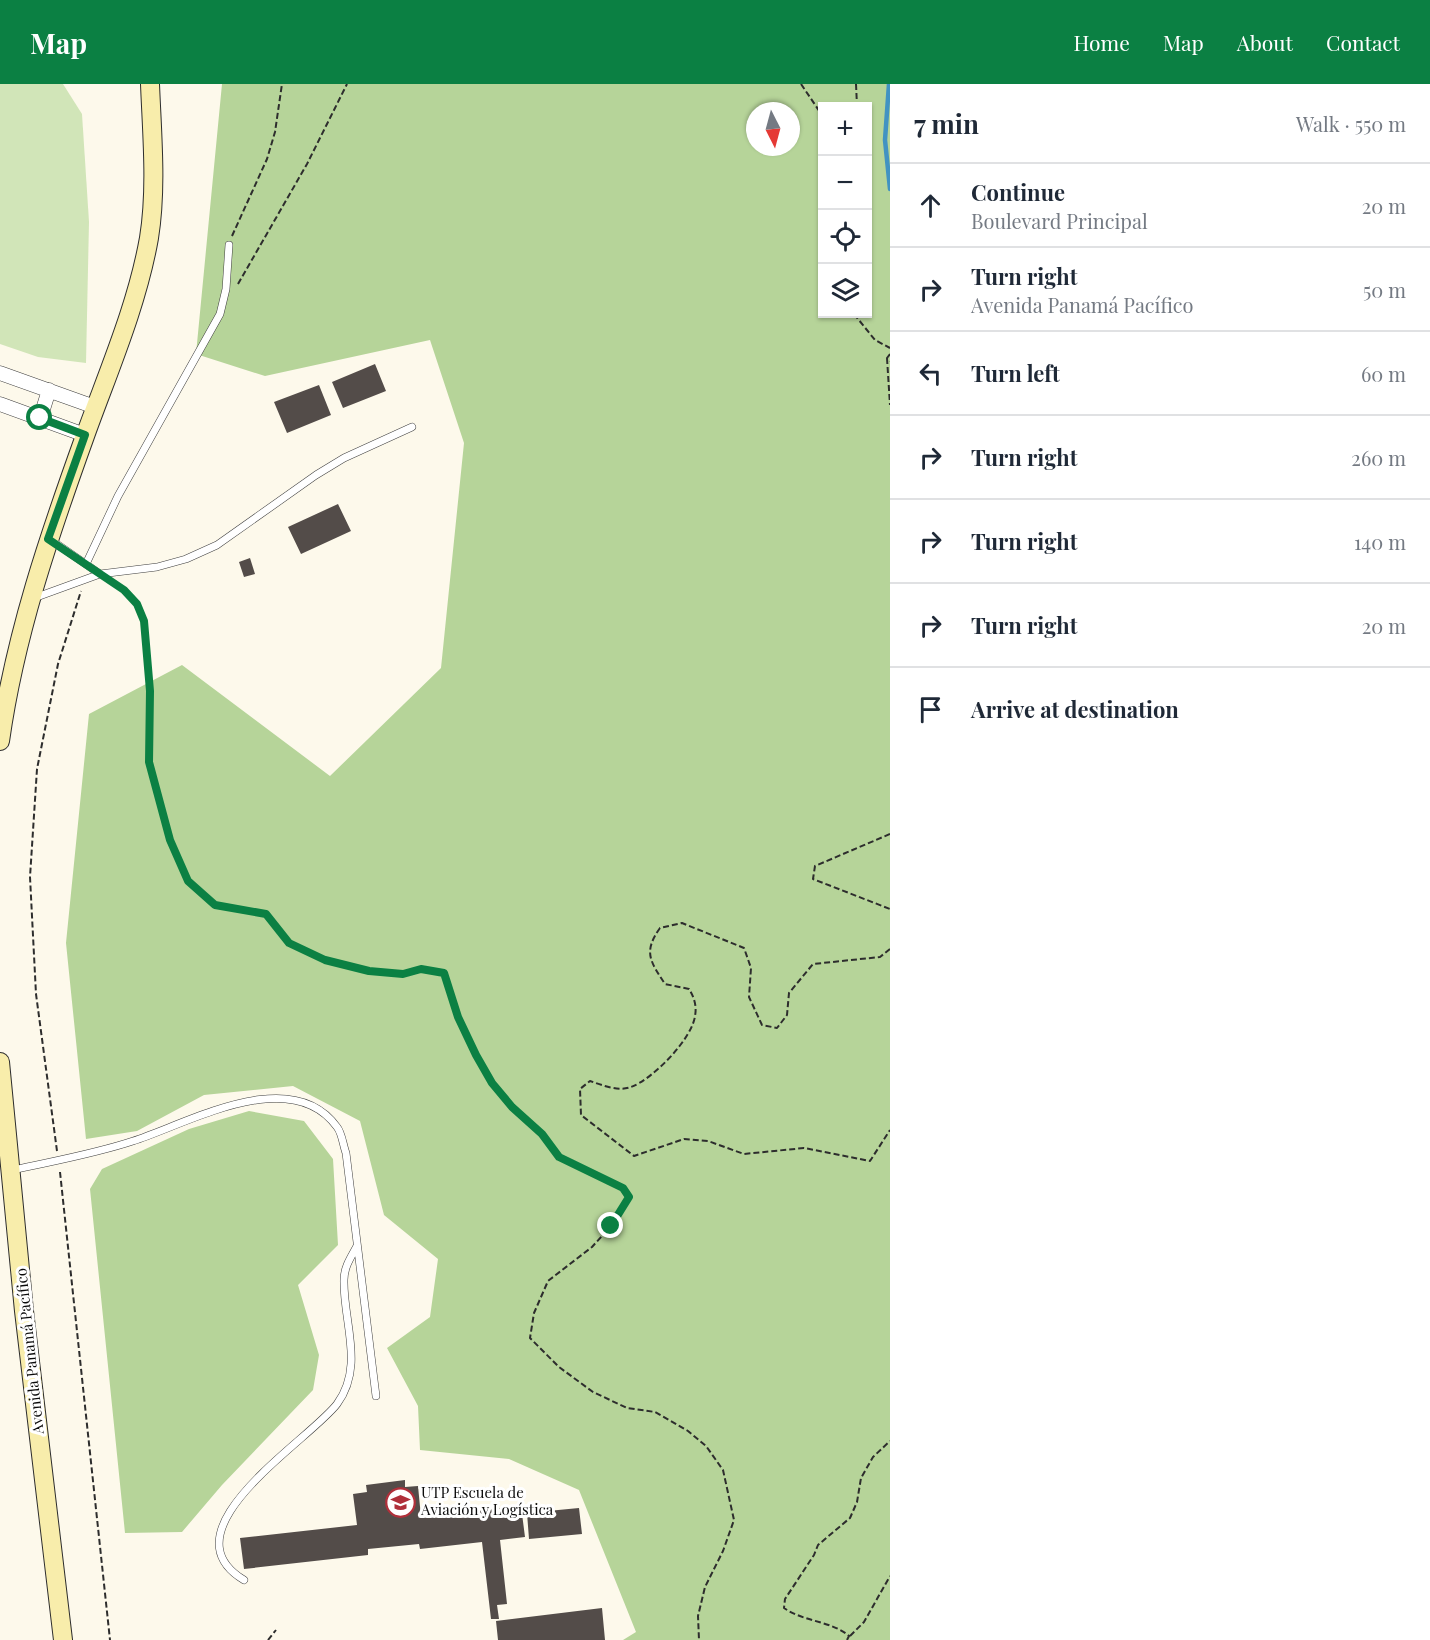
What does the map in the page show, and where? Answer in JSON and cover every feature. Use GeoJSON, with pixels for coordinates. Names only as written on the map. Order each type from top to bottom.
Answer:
{"type":"FeatureCollection","features":[{"type":"Feature","properties":{"kind":"main road"},"geometry":{"type":"LineString","coordinates":[[0,741],[6,697],[30,599],[48,539],[127,318],[149,238],[153,171],[150,84]]}},
{"type":"Feature","properties":{"kind":"main road","name":"Avenida Panamá Pacífico"},"geometry":{"type":"LineString","coordinates":[[0,1062],[5,1171],[63,1640]]}},
{"type":"Feature","properties":{"kind":"street"},"geometry":{"type":"LineString","coordinates":[[0,373],[95,406]]}},
{"type":"Feature","properties":{"kind":"street"},"geometry":{"type":"LineString","coordinates":[[40,418],[49,390]]}},
{"type":"Feature","properties":{"kind":"street"},"geometry":{"type":"LineString","coordinates":[[0,404],[85,435]]}},
{"type":"Feature","properties":{"kind":"lane"},"geometry":{"type":"LineString","coordinates":[[86,564],[118,496],[220,314],[226,289],[229,245]]}},
{"type":"Feature","properties":{"kind":"lane"},"geometry":{"type":"LineString","coordinates":[[30,599],[100,574],[157,567],[186,559],[217,544],[344,458],[412,427]]}},
{"type":"Feature","properties":{"kind":"lane"},"geometry":{"type":"LineString","coordinates":[[48,539],[100,574]]}},
{"type":"Feature","properties":{"kind":"lane"},"geometry":{"type":"LineString","coordinates":[[5,1171],[137,1140],[216,1108],[253,1101],[289,1099],[318,1110],[338,1127],[346,1153],[376,1396]]}},
{"type":"Feature","properties":{"kind":"lane"},"geometry":{"type":"LineString","coordinates":[[244,1580],[226,1566],[222,1555],[220,1542],[227,1516],[249,1485],[336,1406],[347,1389],[352,1356],[344,1279],[347,1264],[357,1246]]}},
{"type":"Feature","properties":{"kind":"path"},"geometry":{"type":"LineString","coordinates":[[229,245],[241,211],[267,159],[275,132],[282,84]]}},
{"type":"Feature","properties":{"kind":"path"},"geometry":{"type":"LineString","coordinates":[[237,284],[307,164],[347,84]]}},
{"type":"Feature","properties":{"kind":"path"},"geometry":{"type":"LineString","coordinates":[[801,84],[818,109]]}},
{"type":"Feature","properties":{"kind":"path"},"geometry":{"type":"LineString","coordinates":[[856,84],[857,102]]}},
{"type":"Feature","properties":{"kind":"path"},"geometry":{"type":"LineString","coordinates":[[857,318],[875,340],[890,348]]}},
{"type":"Feature","properties":{"kind":"path"},"geometry":{"type":"LineString","coordinates":[[890,354],[888,360],[890,405]]}},
{"type":"Feature","properties":{"kind":"path"},"geometry":{"type":"LineString","coordinates":[[100,574],[124,590],[137,604],[144,621],[150,691],[149,762],[170,840],[188,881],[215,905],[266,914],[289,943],[325,960],[369,971],[403,974],[421,969],[444,973],[458,1017],[492,1083],[512,1107],[542,1134],[559,1157],[623,1188],[629,1197],[611,1226],[592,1247],[548,1281],[534,1313],[530,1338],[559,1367],[593,1392],[627,1408],[655,1412],[688,1431],[706,1446],[723,1470],[734,1520],[723,1551],[705,1587],[698,1616],[699,1640]]}},
{"type":"Feature","properties":{"kind":"path"},"geometry":{"type":"LineString","coordinates":[[84,580],[58,664],[37,769],[30,877],[36,994],[58,1160],[110,1640]]}},
{"type":"Feature","properties":{"kind":"path"},"geometry":{"type":"LineString","coordinates":[[890,834],[815,867],[813,879],[890,909]]}},
{"type":"Feature","properties":{"kind":"path"},"geometry":{"type":"LineString","coordinates":[[890,949],[880,957],[813,964],[789,993],[787,1015],[777,1028],[762,1025],[749,997],[751,968],[744,948],[682,923],[660,928],[651,941],[650,961],[665,984],[689,989],[694,998],[695,1017],[683,1042],[654,1072],[630,1088],[607,1088],[590,1081],[580,1089],[581,1115],[634,1156],[684,1139],[708,1141],[744,1154],[804,1148],[870,1161],[890,1130]]}},
{"type":"Feature","properties":{"kind":"path"},"geometry":{"type":"LineString","coordinates":[[890,1441],[873,1457],[861,1479],[850,1518],[818,1545],[814,1555],[785,1599],[784,1608],[796,1617],[841,1629],[848,1638],[864,1622],[890,1576]]}},
{"type":"Feature","properties":{"kind":"path"},"geometry":{"type":"LineString","coordinates":[[268,1640],[276,1630]]}},
{"type":"Feature","properties":{"kind":"green space"},"geometry":{"type":"Polygon","coordinates":[[[0,84],[63,84],[82,114],[89,222],[86,363],[38,357],[0,344],[0,84]]]}},
{"type":"Feature","properties":{"kind":"green space"},"geometry":{"type":"Polygon","coordinates":[[[222,84],[890,84],[890,1640],[623,1640],[636,1632],[579,1490],[509,1459],[420,1450],[418,1406],[387,1348],[430,1317],[438,1259],[384,1215],[360,1121],[293,1086],[204,1095],[137,1131],[86,1139],[66,943],[89,714],[182,665],[330,776],[441,668],[464,443],[430,340],[265,376],[196,354],[222,84]]]}},
{"type":"Feature","properties":{"kind":"green space"},"geometry":{"type":"Polygon","coordinates":[[[249,1111],[304,1121],[333,1159],[338,1245],[298,1285],[319,1355],[313,1390],[222,1485],[182,1532],[125,1533],[90,1189],[102,1169],[189,1129],[249,1111]]]}},
{"type":"Feature","properties":{"kind":"building"},"geometry":{"type":"Polygon","coordinates":[[[375,364],[386,391],[343,408],[332,382],[375,364]]]}},
{"type":"Feature","properties":{"kind":"building"},"geometry":{"type":"Polygon","coordinates":[[[319,385],[331,415],[287,433],[274,402],[319,385]]]}},
{"type":"Feature","properties":{"kind":"building"},"geometry":{"type":"Polygon","coordinates":[[[338,504],[351,531],[301,554],[288,527],[338,504]]]}},
{"type":"Feature","properties":{"kind":"building"},"geometry":{"type":"Polygon","coordinates":[[[250,558],[255,574],[244,577],[239,562],[250,558]]]}},
{"type":"Feature","properties":{"kind":"building"},"geometry":{"type":"Polygon","coordinates":[[[405,1480],[405,1487],[418,1486],[421,1517],[521,1506],[525,1537],[500,1540],[507,1604],[497,1605],[499,1619],[491,1619],[482,1542],[420,1549],[419,1544],[368,1549],[368,1555],[244,1569],[240,1538],[357,1525],[353,1494],[367,1492],[366,1485],[405,1480]]]}},
{"type":"Feature","properties":{"kind":"building"},"geometry":{"type":"Polygon","coordinates":[[[579,1508],[582,1534],[529,1539],[527,1513],[579,1508]]]}},
{"type":"Feature","properties":{"kind":"building"},"geometry":{"type":"Polygon","coordinates":[[[602,1608],[605,1640],[498,1640],[496,1621],[602,1608]]]}},
{"type":"Feature","properties":{"kind":"waterway"},"geometry":{"type":"LineString","coordinates":[[889,84],[885,140],[890,189]]}},
{"type":"Feature","properties":{"kind":"place","name":"UTP Escuela de Aviación y Logística"},"geometry":{"type":"Point","coordinates":[400,1502]}},
{"type":"Feature","properties":{"kind":"route"},"geometry":{"type":"LineString","coordinates":[[40,418],[85,435],[48,539],[124,590],[137,604],[144,621],[150,691],[149,762],[170,840],[188,881],[215,905],[266,914],[289,943],[325,960],[369,971],[403,974],[421,969],[444,973],[458,1017],[492,1083],[512,1107],[542,1134],[559,1157],[592,1175],[623,1188],[629,1197],[611,1226]]}}]}
